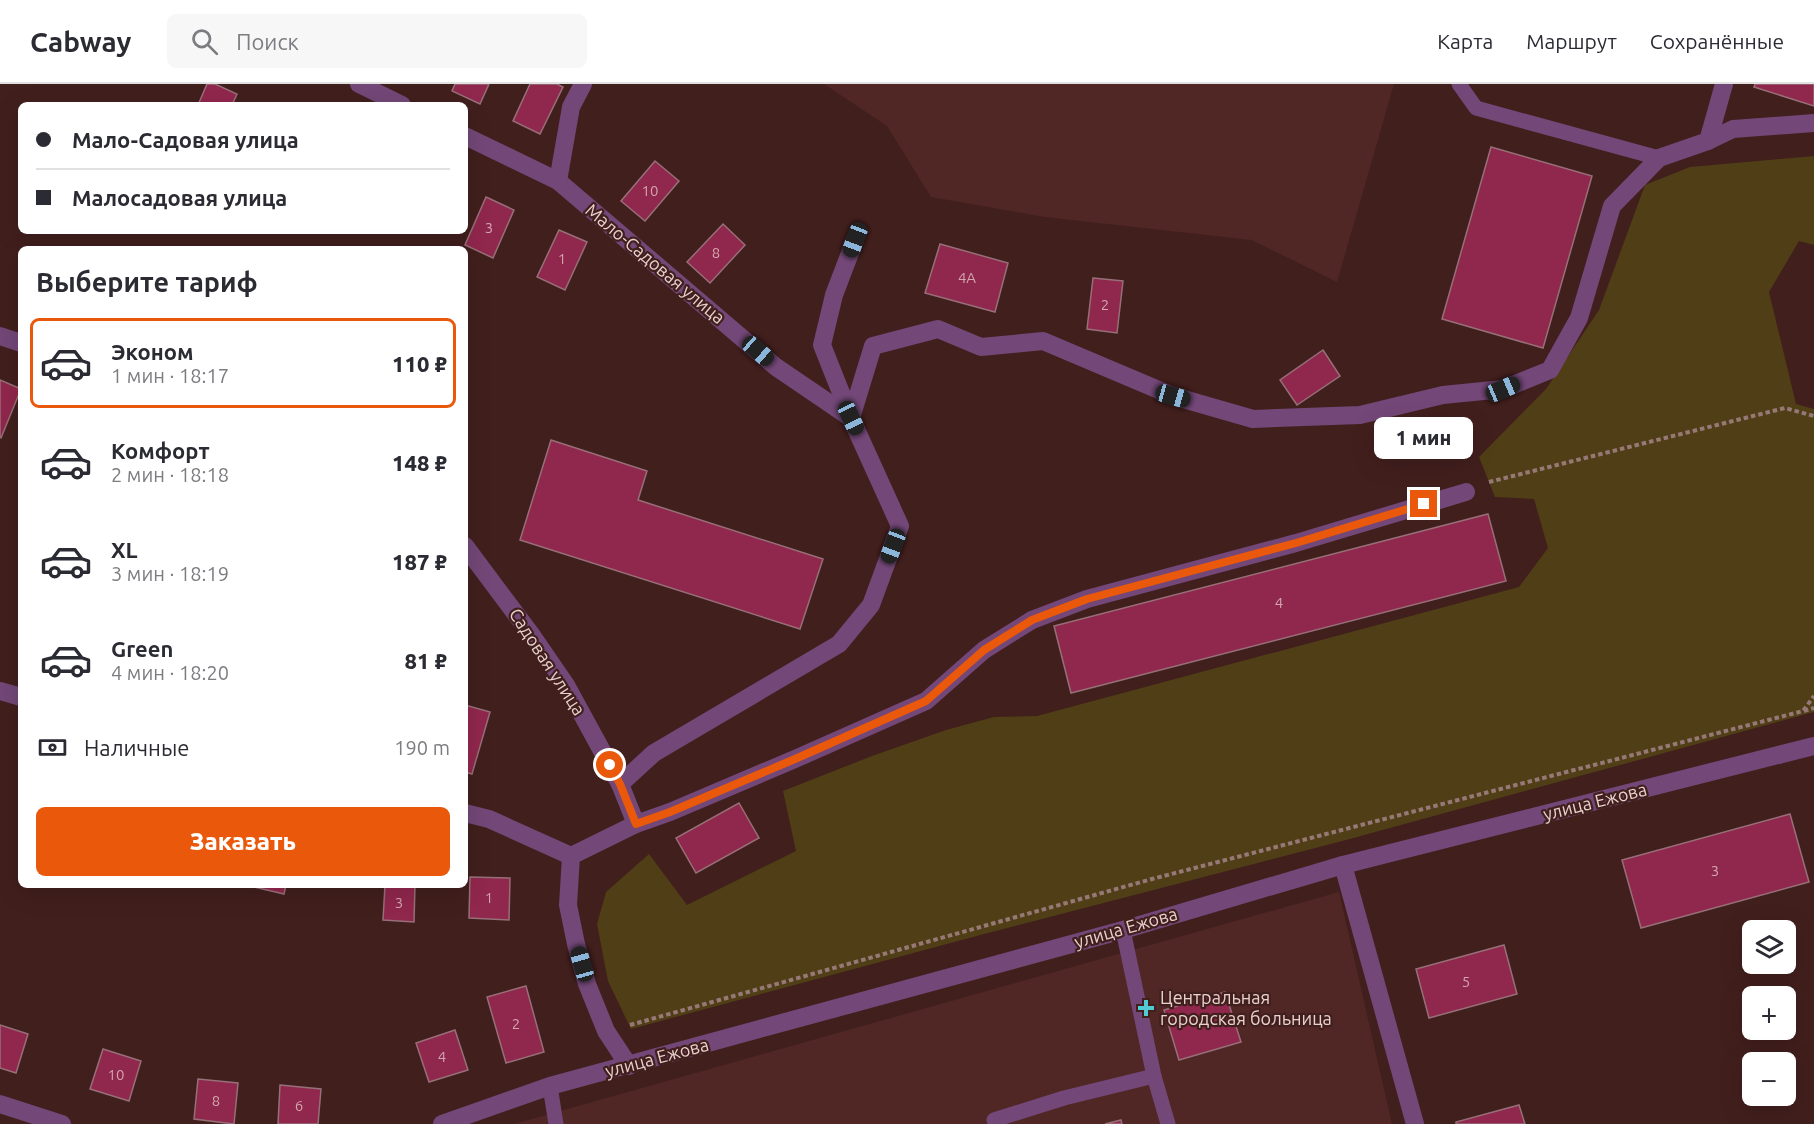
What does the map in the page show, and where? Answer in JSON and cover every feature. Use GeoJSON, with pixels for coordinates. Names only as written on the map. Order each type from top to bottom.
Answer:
{"type":"FeatureCollection","features":[{"type":"Feature","properties":{"kind":"street"},"geometry":{"type":"LineString","coordinates":[[359,84],[396,102]]}},
{"type":"Feature","properties":{"kind":"street"},"geometry":{"type":"LineString","coordinates":[[558,181],[571,107],[583,84]]}},
{"type":"Feature","properties":{"kind":"street"},"geometry":{"type":"LineString","coordinates":[[1708,141],[1724,84]]}},
{"type":"Feature","properties":{"kind":"street"},"geometry":{"type":"LineString","coordinates":[[851,418],[873,346],[938,329],[981,347],[1043,341],[1173,396],[1253,419],[1360,415],[1443,395],[1503,389],[1550,370],[1579,318],[1611,206],[1659,158],[1708,141],[1733,129],[1814,123]]}},
{"type":"Feature","properties":{"kind":"street","name":"Мало-Садовая улица"},"geometry":{"type":"LineString","coordinates":[[468,137],[558,181],[776,367],[851,418]]}},
{"type":"Feature","properties":{"kind":"street"},"geometry":{"type":"LineString","coordinates":[[636,824],[620,784],[654,753],[839,644],[871,604],[900,526],[851,418],[822,345],[834,295],[855,240]]}},
{"type":"Feature","properties":{"kind":"street"},"geometry":{"type":"LineString","coordinates":[[0,336],[18,342]]}},
{"type":"Feature","properties":{"kind":"street"},"geometry":{"type":"LineString","coordinates":[[571,856],[636,824],[795,759],[926,701],[984,650],[1032,620],[1087,599],[1296,543],[1466,492]]}},
{"type":"Feature","properties":{"kind":"street","name":"Садовая улица"},"geometry":{"type":"LineString","coordinates":[[468,550],[503,595],[566,685],[620,784]]}},
{"type":"Feature","properties":{"kind":"street"},"geometry":{"type":"LineString","coordinates":[[0,691],[18,696]]}},
{"type":"Feature","properties":{"kind":"street","name":"улица Ежова"},"geometry":{"type":"LineString","coordinates":[[442,1124],[550,1086],[1123,930],[1343,865],[1814,746]]}},
{"type":"Feature","properties":{"kind":"street"},"geometry":{"type":"LineString","coordinates":[[468,814],[489,819],[571,856]]}},
{"type":"Feature","properties":{"kind":"street"},"geometry":{"type":"LineString","coordinates":[[571,856],[568,905],[587,984],[606,1031],[629,1066]]}},
{"type":"Feature","properties":{"kind":"street"},"geometry":{"type":"LineString","coordinates":[[1343,865],[1415,1124]]}},
{"type":"Feature","properties":{"kind":"street"},"geometry":{"type":"LineString","coordinates":[[0,1104],[62,1124]]}},
{"type":"Feature","properties":{"kind":"lane"},"geometry":{"type":"LineString","coordinates":[[1459,84],[1476,108],[1659,158]]}},
{"type":"Feature","properties":{"kind":"lane"},"geometry":{"type":"LineString","coordinates":[[1123,930],[1154,1076],[1168,1124]]}},
{"type":"Feature","properties":{"kind":"lane"},"geometry":{"type":"LineString","coordinates":[[994,1120],[1064,1098],[1154,1076]]}},
{"type":"Feature","properties":{"kind":"lane"},"geometry":{"type":"LineString","coordinates":[[550,1086],[556,1124]]}},
{"type":"Feature","properties":{"kind":"path"},"geometry":{"type":"LineString","coordinates":[[1466,492],[1495,479],[1785,408],[1814,416]]}},
{"type":"Feature","properties":{"kind":"path"},"geometry":{"type":"LineString","coordinates":[[1803,711],[1814,696]]}},
{"type":"Feature","properties":{"kind":"path"},"geometry":{"type":"LineString","coordinates":[[606,1031],[1152,879],[1814,708]]}},
{"type":"Feature","properties":{"kind":"shaded area"},"geometry":{"type":"Polygon","coordinates":[[[824,84],[1394,84],[1337,282],[1252,240],[1045,217],[931,197],[887,126],[824,84]]]}},
{"type":"Feature","properties":{"kind":"shaded area"},"geometry":{"type":"Polygon","coordinates":[[[1814,156],[1814,245],[1799,241],[1769,292],[1796,404],[1814,409],[1814,712],[1346,840],[631,1029],[608,981],[597,924],[606,892],[649,854],[687,905],[796,851],[783,791],[872,756],[946,730],[994,717],[1037,716],[1519,587],[1548,548],[1534,499],[1495,497],[1479,457],[1546,389],[1599,310],[1645,185],[1690,167],[1814,156]]]}},
{"type":"Feature","properties":{"kind":"shaded area","name":"Центральная городская больница"},"geometry":{"type":"Polygon","coordinates":[[[1339,892],[1392,1124],[514,1124],[1339,892]]]}},
{"type":"Feature","properties":{"kind":"building"},"geometry":{"type":"Polygon","coordinates":[[[207,84],[215,84],[237,94],[233,102],[199,102],[207,84]]]}},
{"type":"Feature","properties":{"kind":"building"},"geometry":{"type":"Polygon","coordinates":[[[455,84],[489,84],[480,104],[452,91],[455,84]]]}},
{"type":"Feature","properties":{"kind":"building"},"geometry":{"type":"Polygon","coordinates":[[[530,84],[557,84],[563,87],[540,134],[513,121],[530,84]]]}},
{"type":"Feature","properties":{"kind":"building"},"geometry":{"type":"Polygon","coordinates":[[[1755,84],[1814,84],[1814,106],[1754,87],[1755,84]]]}},
{"type":"Feature","properties":{"kind":"building"},"geometry":{"type":"Polygon","coordinates":[[[1491,147],[1592,176],[1543,348],[1442,319],[1491,147]]]}},
{"type":"Feature","properties":{"kind":"building"},"geometry":{"type":"Polygon","coordinates":[[[655,161],[679,181],[645,221],[621,201],[655,161]]]}},
{"type":"Feature","properties":{"kind":"building"},"geometry":{"type":"Polygon","coordinates":[[[486,197],[514,210],[493,258],[465,245],[486,197]]]}},
{"type":"Feature","properties":{"kind":"building"},"geometry":{"type":"Polygon","coordinates":[[[723,224],[745,245],[710,283],[687,262],[723,224]]]}},
{"type":"Feature","properties":{"kind":"building"},"geometry":{"type":"Polygon","coordinates":[[[559,230],[587,242],[565,290],[537,277],[559,230]]]}},
{"type":"Feature","properties":{"kind":"building"},"geometry":{"type":"Polygon","coordinates":[[[940,244],[1008,263],[995,312],[925,293],[940,244]]]}},
{"type":"Feature","properties":{"kind":"building"},"geometry":{"type":"Polygon","coordinates":[[[1093,278],[1123,281],[1117,333],[1087,329],[1093,278]]]}},
{"type":"Feature","properties":{"kind":"building"},"geometry":{"type":"Polygon","coordinates":[[[1323,350],[1340,376],[1297,405],[1280,380],[1323,350]]]}},
{"type":"Feature","properties":{"kind":"building"},"geometry":{"type":"Polygon","coordinates":[[[0,380],[18,388],[18,396],[0,437],[0,380]]]}},
{"type":"Feature","properties":{"kind":"building"},"geometry":{"type":"Polygon","coordinates":[[[551,440],[647,471],[638,500],[823,559],[800,629],[520,540],[551,440]]]}},
{"type":"Feature","properties":{"kind":"building"},"geometry":{"type":"Polygon","coordinates":[[[1488,514],[1506,581],[1071,693],[1054,626],[1488,514]]]}},
{"type":"Feature","properties":{"kind":"building"},"geometry":{"type":"Polygon","coordinates":[[[468,706],[490,712],[472,774],[468,773],[468,706]]]}},
{"type":"Feature","properties":{"kind":"building"},"geometry":{"type":"Polygon","coordinates":[[[739,803],[759,838],[696,873],[676,838],[739,803]]]}},
{"type":"Feature","properties":{"kind":"building"},"geometry":{"type":"Polygon","coordinates":[[[1790,814],[1809,882],[1641,928],[1622,860],[1790,814]]]}},
{"type":"Feature","properties":{"kind":"building"},"geometry":{"type":"Polygon","coordinates":[[[470,877],[510,878],[509,920],[469,918],[470,877]]]}},
{"type":"Feature","properties":{"kind":"building"},"geometry":{"type":"Polygon","coordinates":[[[258,888],[285,888],[284,894],[258,888]]]}},
{"type":"Feature","properties":{"kind":"building"},"geometry":{"type":"Polygon","coordinates":[[[385,888],[415,888],[414,922],[383,920],[385,888]]]}},
{"type":"Feature","properties":{"kind":"building"},"geometry":{"type":"Polygon","coordinates":[[[1504,945],[1517,994],[1429,1018],[1416,969],[1504,945]]]}},
{"type":"Feature","properties":{"kind":"building"},"geometry":{"type":"Polygon","coordinates":[[[526,986],[544,1052],[506,1063],[487,997],[526,986]]]}},
{"type":"Feature","properties":{"kind":"building"},"geometry":{"type":"Polygon","coordinates":[[[1225,992],[1241,1042],[1179,1060],[1164,1010],[1225,992]]]}},
{"type":"Feature","properties":{"kind":"building"},"geometry":{"type":"Polygon","coordinates":[[[0,1025],[28,1034],[16,1073],[0,1068],[0,1025]]]}},
{"type":"Feature","properties":{"kind":"building"},"geometry":{"type":"Polygon","coordinates":[[[455,1030],[468,1070],[429,1082],[416,1043],[455,1030]]]}},
{"type":"Feature","properties":{"kind":"building"},"geometry":{"type":"Polygon","coordinates":[[[103,1049],[141,1061],[129,1101],[90,1089],[103,1049]]]}},
{"type":"Feature","properties":{"kind":"building"},"geometry":{"type":"Polygon","coordinates":[[[198,1079],[238,1083],[234,1124],[194,1119],[198,1079]]]}},
{"type":"Feature","properties":{"kind":"building"},"geometry":{"type":"Polygon","coordinates":[[[280,1085],[321,1089],[318,1124],[278,1124],[280,1085]]]}},
{"type":"Feature","properties":{"kind":"building"},"geometry":{"type":"Polygon","coordinates":[[[1519,1105],[1525,1124],[1456,1124],[1456,1122],[1519,1105]]]}},
{"type":"Feature","properties":{"kind":"building"},"geometry":{"type":"Polygon","coordinates":[[[1121,1120],[1122,1124],[1105,1124],[1121,1120]]]}},
{"type":"Feature","properties":{"kind":"place","name":"Центральная городская больница"},"geometry":{"type":"Point","coordinates":[1146,1008]}},
{"type":"Feature","properties":{"kind":"route"},"geometry":{"type":"LineString","coordinates":[[610,765],[636,824],[795,759],[926,701],[984,650],[1032,620],[1087,599],[1296,543],[1424,504]]}}]}
